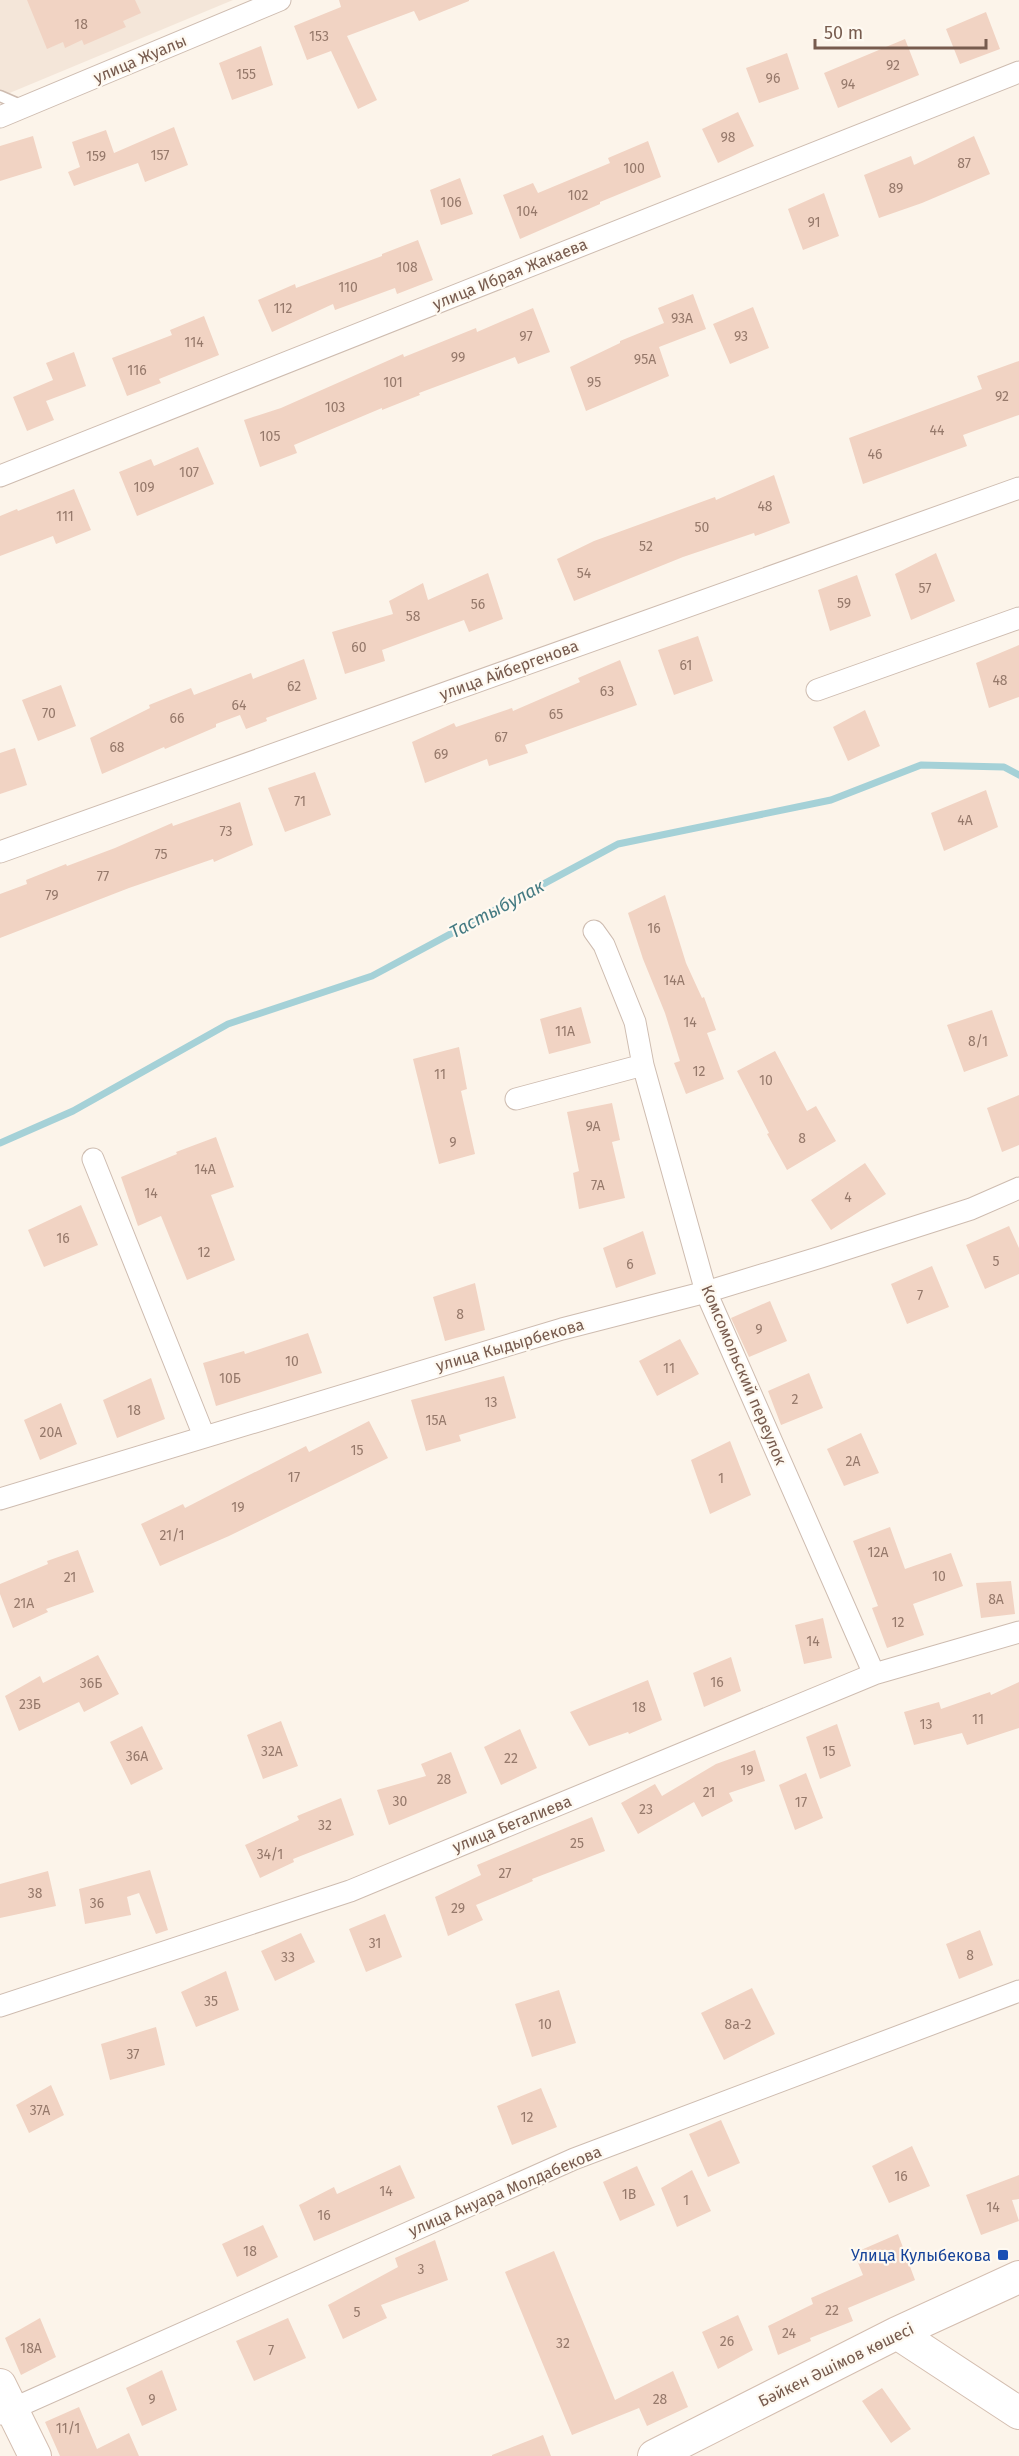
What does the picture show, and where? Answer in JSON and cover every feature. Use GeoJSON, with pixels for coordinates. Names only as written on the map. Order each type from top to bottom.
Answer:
{"type":"FeatureCollection","features":[{"type":"Feature","properties":{"kind":"main road","name":"Бәйкен Әшімов көшесі"},"geometry":{"type":"LineString","coordinates":[[654,2456],[897,2333],[1019,2277]]}},
{"type":"Feature","properties":{"kind":"main road"},"geometry":{"type":"LineString","coordinates":[[897,2333],[1019,2413]]}},
{"type":"Feature","properties":{"kind":"main road"},"geometry":{"type":"LineString","coordinates":[[4,2403],[35,2456]]}},
{"type":"Feature","properties":{"kind":"street","name":"улица Жуалы"},"geometry":{"type":"LineString","coordinates":[[0,117],[280,0]]}},
{"type":"Feature","properties":{"kind":"street","name":"улица Ибрая Жакаева"},"geometry":{"type":"LineString","coordinates":[[0,476],[1019,72]]}},
{"type":"Feature","properties":{"kind":"street","name":"улица Айбергенова"},"geometry":{"type":"LineString","coordinates":[[0,852],[1019,488]]}},
{"type":"Feature","properties":{"kind":"street"},"geometry":{"type":"LineString","coordinates":[[817,690],[1019,618]]}},
{"type":"Feature","properties":{"kind":"street","name":"Комсомольский переулок"},"geometry":{"type":"LineString","coordinates":[[594,931],[604,945],[635,1022],[643,1065],[706,1292],[874,1674]]}},
{"type":"Feature","properties":{"kind":"street"},"geometry":{"type":"LineString","coordinates":[[516,1099],[643,1065]]}},
{"type":"Feature","properties":{"kind":"street"},"geometry":{"type":"LineString","coordinates":[[93,1158],[204,1436]]}},
{"type":"Feature","properties":{"kind":"street","name":"улица Кыдырбекова"},"geometry":{"type":"LineString","coordinates":[[0,1498],[562,1329],[706,1292],[971,1209],[1019,1188]]}},
{"type":"Feature","properties":{"kind":"street","name":"улица Бегалиева"},"geometry":{"type":"LineString","coordinates":[[0,2006],[350,1891],[874,1674],[1019,1632]]}},
{"type":"Feature","properties":{"kind":"street","name":"улица Ануара Молдабекова"},"geometry":{"type":"LineString","coordinates":[[4,2403],[574,2159],[1019,1991]]}},
{"type":"Feature","properties":{"kind":"lane"},"geometry":{"type":"LineString","coordinates":[[0,96],[26,107]]}},
{"type":"Feature","properties":{"kind":"shaded area"},"geometry":{"type":"Polygon","coordinates":[[[0,0],[233,0],[0,97],[0,0]]]}},
{"type":"Feature","properties":{"kind":"building"},"geometry":{"type":"Polygon","coordinates":[[[27,0],[135,0],[141,13],[123,21],[126,27],[84,45],[82,40],[65,48],[63,42],[47,49],[27,0]]]}},
{"type":"Feature","properties":{"kind":"building"},"geometry":{"type":"Polygon","coordinates":[[[339,0],[469,1],[419,21],[414,11],[347,36],[377,100],[358,109],[331,51],[307,60],[294,26],[341,7],[339,0]]]}},
{"type":"Feature","properties":{"kind":"building"},"geometry":{"type":"Polygon","coordinates":[[[986,12],[1000,49],[960,64],[946,29],[986,12]]]}},
{"type":"Feature","properties":{"kind":"building"},"geometry":{"type":"Polygon","coordinates":[[[905,39],[919,75],[838,108],[824,73],[905,39]]]}},
{"type":"Feature","properties":{"kind":"building"},"geometry":{"type":"Polygon","coordinates":[[[261,46],[273,85],[232,100],[219,63],[261,46]]]}},
{"type":"Feature","properties":{"kind":"building"},"geometry":{"type":"Polygon","coordinates":[[[787,53],[799,89],[759,103],[746,68],[787,53]]]}},
{"type":"Feature","properties":{"kind":"building"},"geometry":{"type":"Polygon","coordinates":[[[738,112],[754,146],[718,163],[702,129],[738,112]]]}},
{"type":"Feature","properties":{"kind":"building"},"geometry":{"type":"Polygon","coordinates":[[[174,127],[188,165],[145,182],[138,163],[74,186],[68,172],[80,167],[72,142],[106,130],[114,153],[174,127]]]}},
{"type":"Feature","properties":{"kind":"building"},"geometry":{"type":"Polygon","coordinates":[[[33,136],[42,168],[0,181],[0,146],[33,136]]]}},
{"type":"Feature","properties":{"kind":"building"},"geometry":{"type":"Polygon","coordinates":[[[974,136],[990,174],[922,203],[879,218],[864,175],[911,156],[914,165],[974,136]]]}},
{"type":"Feature","properties":{"kind":"building"},"geometry":{"type":"Polygon","coordinates":[[[648,141],[661,177],[520,239],[503,195],[533,183],[538,193],[610,163],[608,158],[648,141]]]}},
{"type":"Feature","properties":{"kind":"building"},"geometry":{"type":"Polygon","coordinates":[[[460,178],[473,214],[441,225],[430,190],[460,178]]]}},
{"type":"Feature","properties":{"kind":"building"},"geometry":{"type":"Polygon","coordinates":[[[824,193],[839,236],[803,250],[788,209],[824,193]]]}},
{"type":"Feature","properties":{"kind":"building"},"geometry":{"type":"Polygon","coordinates":[[[418,240],[433,280],[397,294],[395,288],[335,310],[333,304],[272,332],[258,300],[295,284],[296,288],[382,256],[382,254],[418,240]]]}},
{"type":"Feature","properties":{"kind":"building"},"geometry":{"type":"Polygon","coordinates":[[[693,294],[706,329],[659,347],[669,376],[586,411],[570,367],[620,341],[664,323],[658,308],[693,294]]]}},
{"type":"Feature","properties":{"kind":"building"},"geometry":{"type":"Polygon","coordinates":[[[753,307],[769,348],[730,364],[713,324],[753,307]]]}},
{"type":"Feature","properties":{"kind":"building"},"geometry":{"type":"Polygon","coordinates":[[[533,308],[550,352],[518,364],[515,357],[419,393],[420,395],[382,410],[382,408],[294,445],[297,453],[260,467],[244,420],[281,408],[403,354],[404,357],[476,328],[477,332],[533,308]]]}},
{"type":"Feature","properties":{"kind":"building"},"geometry":{"type":"Polygon","coordinates":[[[204,316],[219,355],[159,379],[161,383],[127,396],[112,358],[172,335],[170,330],[204,316]]]}},
{"type":"Feature","properties":{"kind":"building"},"geometry":{"type":"Polygon","coordinates":[[[74,352],[86,386],[46,401],[54,420],[27,431],[13,397],[53,380],[46,363],[74,352]]]}},
{"type":"Feature","properties":{"kind":"building"},"geometry":{"type":"Polygon","coordinates":[[[1019,361],[1019,415],[963,435],[967,446],[863,484],[849,438],[982,389],[977,376],[1019,361]]]}},
{"type":"Feature","properties":{"kind":"building"},"geometry":{"type":"Polygon","coordinates":[[[198,447],[214,484],[137,516],[119,472],[151,459],[154,466],[198,447]]]}},
{"type":"Feature","properties":{"kind":"building"},"geometry":{"type":"Polygon","coordinates":[[[774,475],[790,523],[683,557],[574,601],[557,559],[594,541],[715,497],[716,500],[774,475]]]}},
{"type":"Feature","properties":{"kind":"building"},"geometry":{"type":"Polygon","coordinates":[[[74,489],[91,530],[56,544],[53,536],[0,556],[0,516],[74,489]]]}},
{"type":"Feature","properties":{"kind":"building"},"geometry":{"type":"Polygon","coordinates":[[[936,553],[955,601],[911,620],[895,574],[936,553]]]}},
{"type":"Feature","properties":{"kind":"building"},"geometry":{"type":"Polygon","coordinates":[[[488,573],[503,619],[469,632],[464,620],[382,650],[385,661],[345,674],[332,632],[393,614],[389,601],[423,583],[428,600],[488,573]]]}},
{"type":"Feature","properties":{"kind":"building"},"geometry":{"type":"Polygon","coordinates":[[[857,575],[871,616],[830,631],[818,590],[857,575]]]}},
{"type":"Feature","properties":{"kind":"building"},"geometry":{"type":"Polygon","coordinates":[[[698,636],[713,681],[674,695],[658,650],[698,636]]]}},
{"type":"Feature","properties":{"kind":"building"},"geometry":{"type":"Polygon","coordinates":[[[1019,645],[1019,697],[989,708],[976,663],[1019,645]]]}},
{"type":"Feature","properties":{"kind":"building"},"geometry":{"type":"Polygon","coordinates":[[[304,659],[317,699],[266,718],[267,721],[246,729],[240,715],[102,774],[90,738],[150,708],[149,705],[191,688],[194,695],[251,673],[253,679],[304,659]]]}},
{"type":"Feature","properties":{"kind":"building"},"geometry":{"type":"Polygon","coordinates":[[[620,660],[637,705],[525,745],[528,753],[489,766],[487,759],[425,783],[412,742],[454,723],[456,727],[512,708],[513,711],[580,682],[578,678],[620,660]]]}},
{"type":"Feature","properties":{"kind":"building"},"geometry":{"type":"Polygon","coordinates":[[[61,685],[76,726],[38,741],[22,700],[61,685]]]}},
{"type":"Feature","properties":{"kind":"building"},"geometry":{"type":"Polygon","coordinates":[[[865,710],[880,746],[848,761],[833,727],[865,710]]]}},
{"type":"Feature","properties":{"kind":"building"},"geometry":{"type":"Polygon","coordinates":[[[15,748],[27,785],[0,794],[0,753],[15,748]]]}},
{"type":"Feature","properties":{"kind":"building"},"geometry":{"type":"Polygon","coordinates":[[[315,772],[331,815],[285,832],[268,788],[315,772]]]}},
{"type":"Feature","properties":{"kind":"building"},"geometry":{"type":"Polygon","coordinates":[[[986,790],[998,827],[944,851],[931,813],[986,790]]]}},
{"type":"Feature","properties":{"kind":"building"},"geometry":{"type":"Polygon","coordinates":[[[240,802],[253,845],[214,862],[213,859],[129,888],[0,938],[0,894],[27,884],[26,880],[115,848],[172,823],[173,826],[240,802]]]}},
{"type":"Feature","properties":{"kind":"building"},"geometry":{"type":"Polygon","coordinates":[[[665,895],[686,963],[702,998],[704,997],[716,1030],[707,1033],[724,1079],[686,1094],[674,1063],[680,1061],[665,1013],[643,959],[628,913],[665,895]]]}},
{"type":"Feature","properties":{"kind":"building"},"geometry":{"type":"Polygon","coordinates":[[[581,1007],[591,1043],[549,1054],[540,1019],[581,1007]]]}},
{"type":"Feature","properties":{"kind":"building"},"geometry":{"type":"Polygon","coordinates":[[[992,1010],[1008,1056],[964,1072],[947,1025],[992,1010]]]}},
{"type":"Feature","properties":{"kind":"building"},"geometry":{"type":"Polygon","coordinates":[[[459,1047],[467,1089],[461,1091],[475,1154],[439,1164],[413,1059],[459,1047]]]}},
{"type":"Feature","properties":{"kind":"building"},"geometry":{"type":"Polygon","coordinates":[[[775,1051],[807,1111],[816,1106],[836,1141],[787,1170],[737,1071],[775,1051]]]}},
{"type":"Feature","properties":{"kind":"building"},"geometry":{"type":"Polygon","coordinates":[[[1019,1095],[1019,1145],[1002,1152],[987,1108],[1019,1095]]]}},
{"type":"Feature","properties":{"kind":"building"},"geometry":{"type":"Polygon","coordinates":[[[612,1103],[620,1140],[612,1142],[625,1198],[579,1209],[573,1173],[579,1171],[567,1112],[612,1103]]]}},
{"type":"Feature","properties":{"kind":"building"},"geometry":{"type":"Polygon","coordinates":[[[216,1137],[234,1187],[211,1195],[235,1260],[187,1280],[161,1216],[138,1226],[121,1177],[216,1137]]]}},
{"type":"Feature","properties":{"kind":"building"},"geometry":{"type":"Polygon","coordinates":[[[865,1163],[886,1194],[831,1230],[811,1200],[865,1163]]]}},
{"type":"Feature","properties":{"kind":"building"},"geometry":{"type":"Polygon","coordinates":[[[81,1205],[98,1245],[44,1267],[28,1230],[81,1205]]]}},
{"type":"Feature","properties":{"kind":"building"},"geometry":{"type":"Polygon","coordinates":[[[1009,1226],[1019,1248],[1019,1274],[985,1289],[966,1245],[1009,1226]]]}},
{"type":"Feature","properties":{"kind":"building"},"geometry":{"type":"Polygon","coordinates":[[[643,1231],[656,1274],[616,1288],[603,1248],[643,1231]]]}},
{"type":"Feature","properties":{"kind":"building"},"geometry":{"type":"Polygon","coordinates":[[[932,1266],[949,1307],[907,1324],[891,1284],[932,1266]]]}},
{"type":"Feature","properties":{"kind":"building"},"geometry":{"type":"Polygon","coordinates":[[[475,1283],[485,1330],[445,1341],[433,1297],[475,1283]]]}},
{"type":"Feature","properties":{"kind":"building"},"geometry":{"type":"Polygon","coordinates":[[[770,1301],[787,1341],[749,1357],[731,1318],[770,1301]]]}},
{"type":"Feature","properties":{"kind":"building"},"geometry":{"type":"Polygon","coordinates":[[[308,1333],[322,1373],[216,1406],[203,1363],[244,1351],[245,1354],[308,1333]]]}},
{"type":"Feature","properties":{"kind":"building"},"geometry":{"type":"Polygon","coordinates":[[[680,1339],[699,1374],[657,1396],[639,1361],[680,1339]]]}},
{"type":"Feature","properties":{"kind":"building"},"geometry":{"type":"Polygon","coordinates":[[[809,1373],[823,1408],[781,1425],[768,1391],[809,1373]]]}},
{"type":"Feature","properties":{"kind":"building"},"geometry":{"type":"Polygon","coordinates":[[[504,1376],[516,1418],[459,1435],[461,1441],[426,1451],[411,1400],[504,1376]]]}},
{"type":"Feature","properties":{"kind":"building"},"geometry":{"type":"Polygon","coordinates":[[[151,1378],[165,1419],[117,1438],[103,1400],[151,1378]]]}},
{"type":"Feature","properties":{"kind":"building"},"geometry":{"type":"Polygon","coordinates":[[[61,1403],[77,1444],[40,1460],[24,1420],[61,1403]]]}},
{"type":"Feature","properties":{"kind":"building"},"geometry":{"type":"Polygon","coordinates":[[[369,1421],[388,1458],[229,1536],[160,1566],[141,1524],[183,1504],[185,1508],[306,1446],[309,1452],[369,1421]]]}},
{"type":"Feature","properties":{"kind":"building"},"geometry":{"type":"Polygon","coordinates":[[[861,1433],[879,1473],[844,1486],[827,1449],[861,1433]]]}},
{"type":"Feature","properties":{"kind":"building"},"geometry":{"type":"Polygon","coordinates":[[[730,1441],[751,1495],[710,1514],[691,1460],[730,1441]]]}},
{"type":"Feature","properties":{"kind":"building"},"geometry":{"type":"Polygon","coordinates":[[[890,1527],[905,1569],[951,1553],[963,1586],[913,1604],[924,1635],[887,1648],[872,1608],[878,1606],[853,1541],[890,1527]]]}},
{"type":"Feature","properties":{"kind":"building"},"geometry":{"type":"Polygon","coordinates":[[[78,1550],[94,1592],[46,1609],[48,1612],[13,1628],[0,1594],[0,1584],[48,1564],[47,1561],[78,1550]]]}},
{"type":"Feature","properties":{"kind":"building"},"geometry":{"type":"Polygon","coordinates":[[[1011,1581],[1015,1614],[981,1618],[976,1583],[1011,1581]]]}},
{"type":"Feature","properties":{"kind":"building"},"geometry":{"type":"Polygon","coordinates":[[[823,1618],[832,1658],[804,1664],[795,1625],[823,1618]]]}},
{"type":"Feature","properties":{"kind":"building"},"geometry":{"type":"Polygon","coordinates":[[[98,1655],[119,1694],[84,1712],[79,1702],[19,1731],[5,1696],[40,1676],[43,1683],[98,1655]]]}},
{"type":"Feature","properties":{"kind":"building"},"geometry":{"type":"Polygon","coordinates":[[[731,1657],[741,1691],[704,1707],[693,1673],[731,1657]]]}},
{"type":"Feature","properties":{"kind":"building"},"geometry":{"type":"Polygon","coordinates":[[[648,1680],[662,1720],[629,1734],[628,1732],[589,1746],[570,1712],[648,1680]]]}},
{"type":"Feature","properties":{"kind":"building"},"geometry":{"type":"Polygon","coordinates":[[[1019,1682],[1019,1728],[967,1745],[962,1733],[914,1745],[904,1712],[939,1702],[941,1709],[990,1692],[991,1695],[1019,1682]]]}},
{"type":"Feature","properties":{"kind":"building"},"geometry":{"type":"Polygon","coordinates":[[[281,1721],[298,1766],[263,1779],[247,1735],[281,1721]]]}},
{"type":"Feature","properties":{"kind":"building"},"geometry":{"type":"Polygon","coordinates":[[[837,1724],[851,1766],[820,1779],[806,1737],[837,1724]]]}},
{"type":"Feature","properties":{"kind":"building"},"geometry":{"type":"Polygon","coordinates":[[[142,1726],[163,1769],[131,1785],[110,1742],[142,1726]]]}},
{"type":"Feature","properties":{"kind":"building"},"geometry":{"type":"Polygon","coordinates":[[[520,1729],[537,1768],[501,1785],[484,1747],[520,1729]]]}},
{"type":"Feature","properties":{"kind":"building"},"geometry":{"type":"Polygon","coordinates":[[[755,1750],[765,1781],[729,1793],[733,1801],[702,1817],[694,1802],[638,1834],[621,1803],[655,1784],[662,1796],[716,1764],[755,1750]]]}},
{"type":"Feature","properties":{"kind":"building"},"geometry":{"type":"Polygon","coordinates":[[[451,1752],[467,1793],[389,1825],[377,1790],[426,1776],[421,1764],[451,1752]]]}},
{"type":"Feature","properties":{"kind":"building"},"geometry":{"type":"Polygon","coordinates":[[[806,1773],[823,1818],[795,1830],[779,1785],[806,1773]]]}},
{"type":"Feature","properties":{"kind":"building"},"geometry":{"type":"Polygon","coordinates":[[[341,1798],[354,1835],[293,1859],[294,1862],[260,1878],[245,1845],[299,1820],[297,1816],[341,1798]]]}},
{"type":"Feature","properties":{"kind":"building"},"geometry":{"type":"Polygon","coordinates":[[[592,1817],[605,1851],[532,1879],[533,1881],[476,1905],[483,1920],[448,1936],[435,1897],[481,1875],[477,1865],[592,1817]]]}},
{"type":"Feature","properties":{"kind":"building"},"geometry":{"type":"Polygon","coordinates":[[[150,1870],[168,1930],[156,1934],[139,1893],[127,1897],[131,1915],[85,1924],[79,1889],[150,1870]]]}},
{"type":"Feature","properties":{"kind":"building"},"geometry":{"type":"Polygon","coordinates":[[[48,1871],[56,1906],[0,1918],[0,1884],[48,1871]]]}},
{"type":"Feature","properties":{"kind":"building"},"geometry":{"type":"Polygon","coordinates":[[[385,1914],[402,1957],[366,1972],[349,1929],[385,1914]]]}},
{"type":"Feature","properties":{"kind":"building"},"geometry":{"type":"Polygon","coordinates":[[[980,1930],[993,1965],[959,1979],[946,1944],[980,1930]]]}},
{"type":"Feature","properties":{"kind":"building"},"geometry":{"type":"Polygon","coordinates":[[[301,1933],[315,1962],[275,1981],[261,1951],[301,1933]]]}},
{"type":"Feature","properties":{"kind":"building"},"geometry":{"type":"Polygon","coordinates":[[[226,1971],[239,2010],[196,2027],[181,1992],[226,1971]]]}},
{"type":"Feature","properties":{"kind":"building"},"geometry":{"type":"Polygon","coordinates":[[[752,1988],[775,2034],[724,2060],[701,2013],[752,1988]]]}},
{"type":"Feature","properties":{"kind":"building"},"geometry":{"type":"Polygon","coordinates":[[[559,1990],[576,2043],[532,2057],[515,2004],[559,1990]]]}},
{"type":"Feature","properties":{"kind":"building"},"geometry":{"type":"Polygon","coordinates":[[[156,2027],[165,2065],[110,2080],[101,2044],[156,2027]]]}},
{"type":"Feature","properties":{"kind":"building"},"geometry":{"type":"Polygon","coordinates":[[[51,2085],[64,2115],[29,2133],[16,2105],[51,2085]]]}},
{"type":"Feature","properties":{"kind":"building"},"geometry":{"type":"Polygon","coordinates":[[[541,2088],[557,2127],[512,2145],[497,2106],[541,2088]]]}},
{"type":"Feature","properties":{"kind":"building"},"geometry":{"type":"Polygon","coordinates":[[[721,2120],[740,2163],[708,2177],[689,2134],[721,2120]]]}},
{"type":"Feature","properties":{"kind":"building"},"geometry":{"type":"Polygon","coordinates":[[[912,2146],[930,2186],[889,2203],[872,2166],[912,2146]]]}},
{"type":"Feature","properties":{"kind":"building"},"geometry":{"type":"Polygon","coordinates":[[[400,2165],[415,2198],[314,2241],[299,2205],[334,2187],[337,2194],[400,2165]]]}},
{"type":"Feature","properties":{"kind":"building"},"geometry":{"type":"Polygon","coordinates":[[[637,2166],[655,2205],[620,2221],[603,2182],[637,2166]]]}},
{"type":"Feature","properties":{"kind":"building"},"geometry":{"type":"Polygon","coordinates":[[[692,2170],[711,2211],[677,2227],[661,2188],[692,2170]]]}},
{"type":"Feature","properties":{"kind":"building"},"geometry":{"type":"Polygon","coordinates":[[[1019,2175],[1019,2199],[1012,2200],[1019,2221],[981,2235],[966,2195],[1019,2175]]]}},
{"type":"Feature","properties":{"kind":"building"},"geometry":{"type":"Polygon","coordinates":[[[263,2225],[278,2257],[237,2277],[222,2244],[263,2225]]]}},
{"type":"Feature","properties":{"kind":"building"},"geometry":{"type":"Polygon","coordinates":[[[898,2234],[915,2280],[848,2308],[853,2321],[810,2338],[811,2341],[778,2355],[768,2326],[813,2304],[811,2298],[863,2275],[854,2253],[898,2234]]]}},
{"type":"Feature","properties":{"kind":"building"},"geometry":{"type":"Polygon","coordinates":[[[435,2240],[448,2280],[381,2305],[387,2318],[343,2339],[328,2305],[398,2267],[395,2258],[435,2240]]]}},
{"type":"Feature","properties":{"kind":"building"},"geometry":{"type":"Polygon","coordinates":[[[554,2251],[615,2400],[673,2371],[688,2407],[647,2426],[639,2408],[572,2435],[505,2272],[554,2251]]]}},
{"type":"Feature","properties":{"kind":"building"},"geometry":{"type":"Polygon","coordinates":[[[738,2315],[753,2350],[718,2369],[702,2332],[738,2315]]]}},
{"type":"Feature","properties":{"kind":"building"},"geometry":{"type":"Polygon","coordinates":[[[40,2318],[56,2357],[21,2375],[5,2338],[40,2318]]]}},
{"type":"Feature","properties":{"kind":"building"},"geometry":{"type":"Polygon","coordinates":[[[288,2318],[306,2358],[254,2381],[236,2341],[288,2318]]]}},
{"type":"Feature","properties":{"kind":"building"},"geometry":{"type":"Polygon","coordinates":[[[162,2370],[177,2410],[142,2426],[126,2388],[162,2370]]]}},
{"type":"Feature","properties":{"kind":"building"},"geometry":{"type":"Polygon","coordinates":[[[882,2388],[911,2429],[891,2443],[862,2401],[882,2388]]]}},
{"type":"Feature","properties":{"kind":"building"},"geometry":{"type":"Polygon","coordinates":[[[79,2407],[97,2449],[129,2433],[139,2456],[60,2456],[45,2422],[79,2407]]]}},
{"type":"Feature","properties":{"kind":"building"},"geometry":{"type":"Polygon","coordinates":[[[543,2435],[551,2456],[492,2456],[492,2455],[543,2435]]]}},
{"type":"Feature","properties":{"kind":"waterway","name":"Тастыбулак"},"geometry":{"type":"LineString","coordinates":[[0,1143],[73,1111],[228,1024],[372,976],[618,844],[831,800],[921,765],[1004,767],[1019,775]]}},
{"type":"Feature","properties":{"kind":"place","name":"Улица Кулыбекова"},"geometry":{"type":"Point","coordinates":[1003,2255]}}]}
